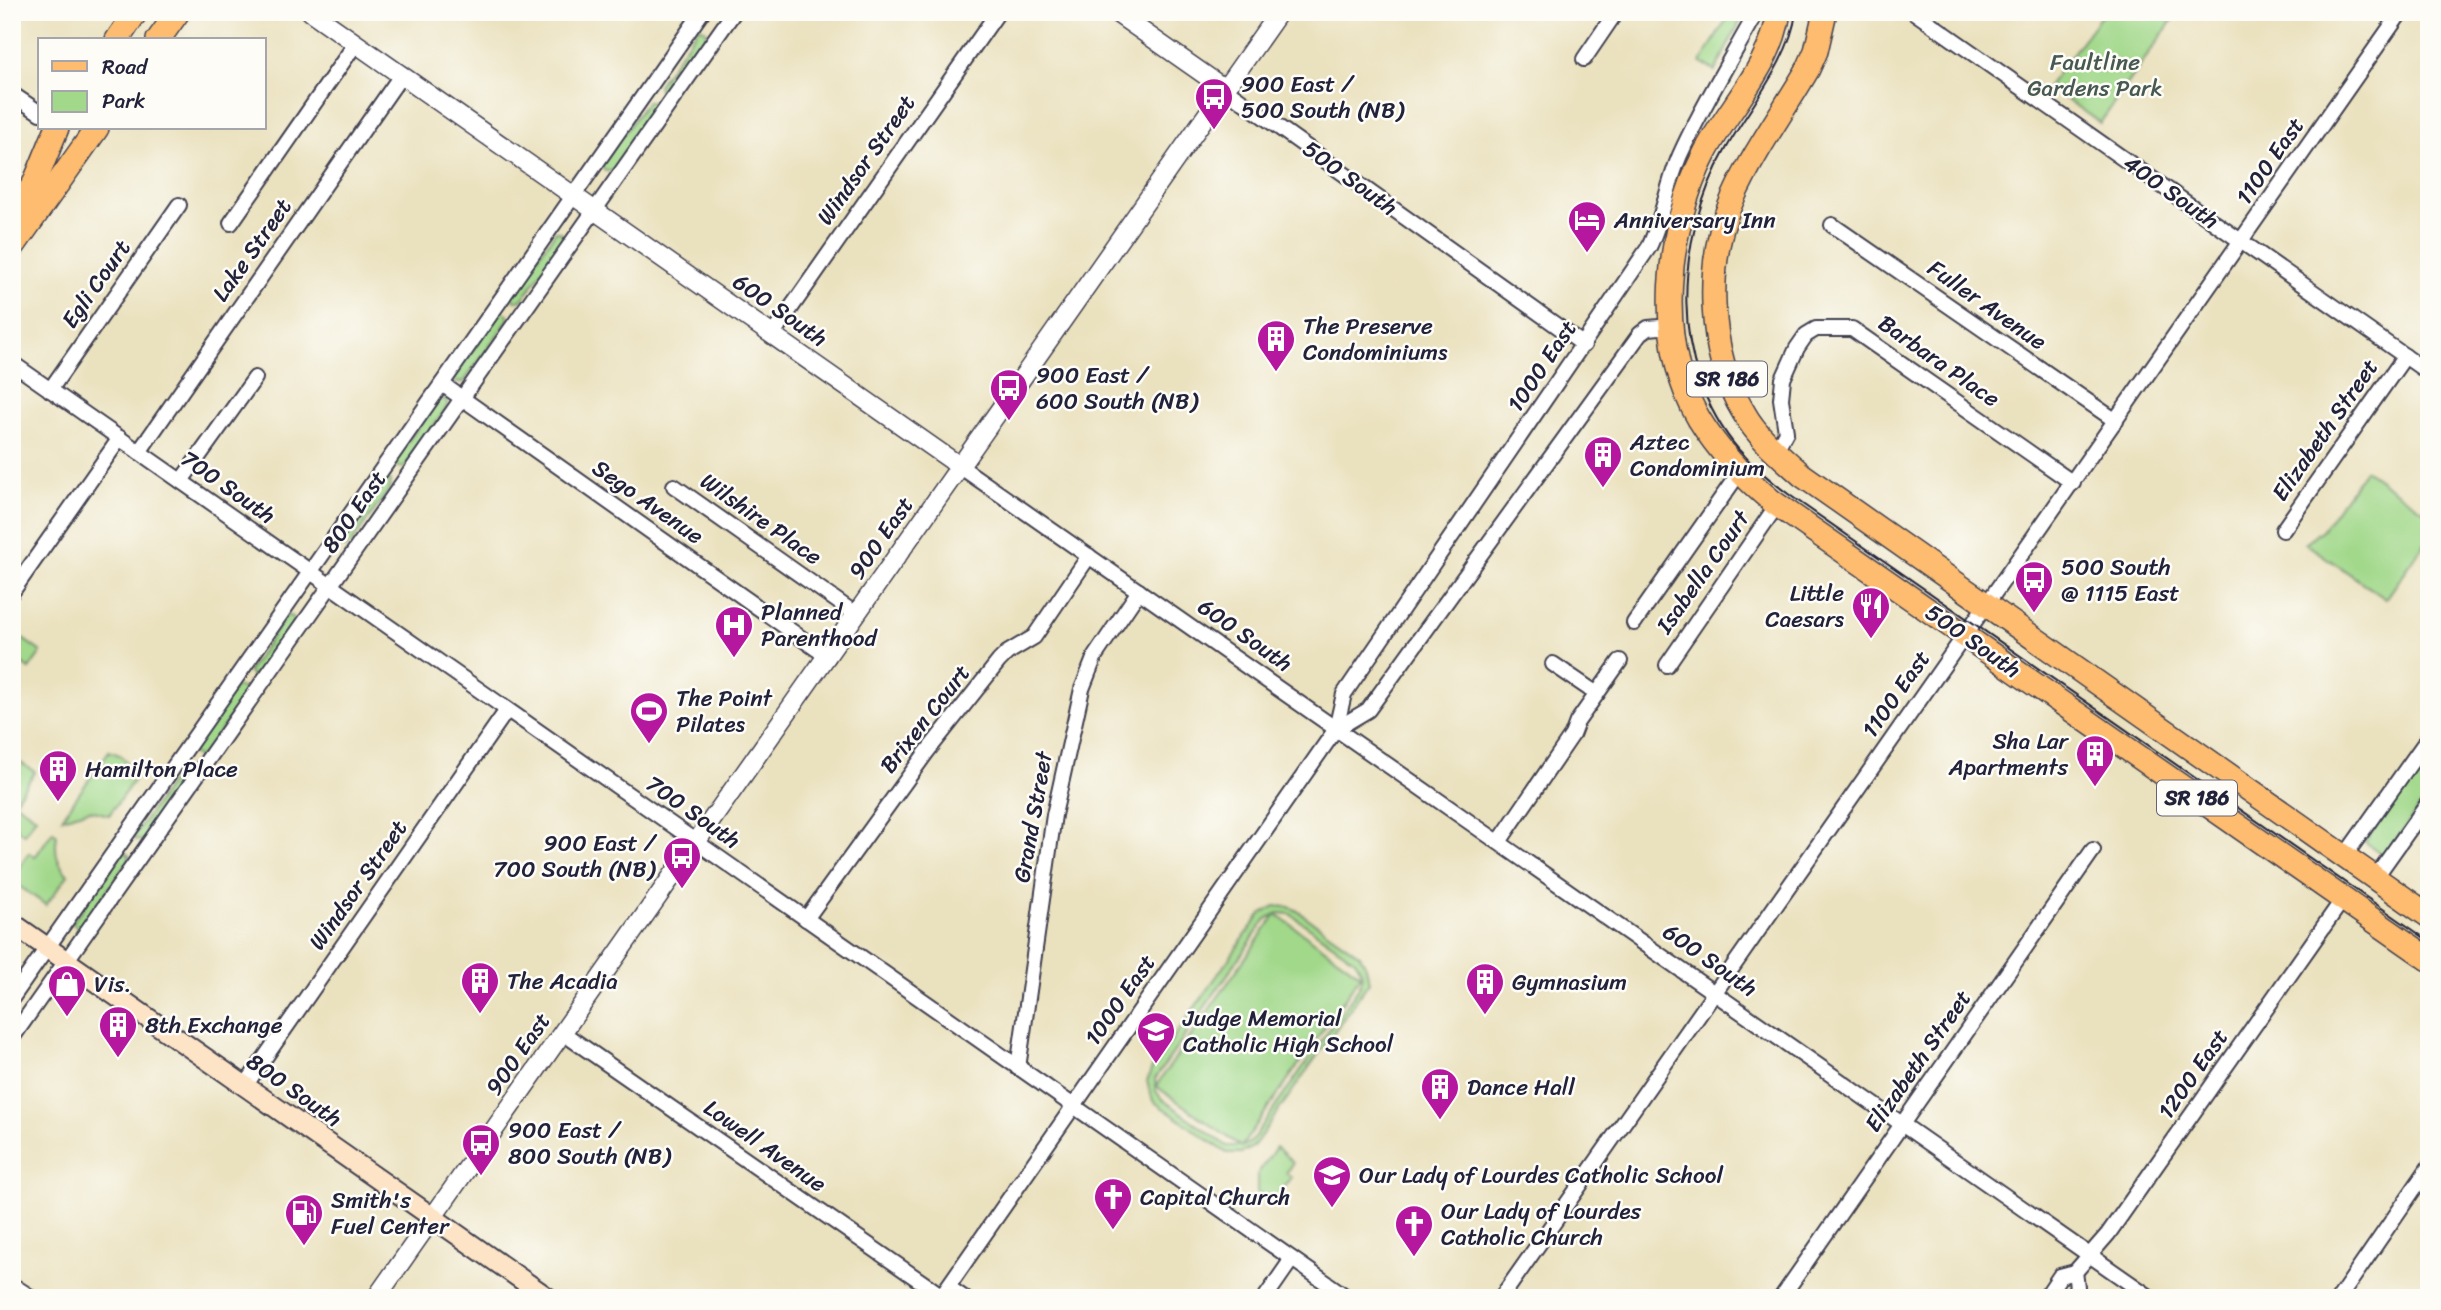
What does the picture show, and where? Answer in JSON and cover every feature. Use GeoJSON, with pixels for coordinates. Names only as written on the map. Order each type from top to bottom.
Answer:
{"type":"FeatureCollection","features":[{"type":"Feature","properties":{"kind":"main road"},"geometry":{"type":"LineString","coordinates":[[118,38],[136,12]]}},
{"type":"Feature","properties":{"kind":"main road"},"geometry":{"type":"LineString","coordinates":[[159,38],[178,12]]}},
{"type":"Feature","properties":{"kind":"main road","name":"500 South"},"geometry":{"type":"LineString","coordinates":[[1779,12],[1769,46],[1705,152],[1678,223],[1670,281],[1672,326],[1677,358],[1698,417],[1739,473],[1777,505],[2429,959]]}},
{"type":"Feature","properties":{"kind":"main road","name":"500 South"},"geometry":{"type":"LineString","coordinates":[[1825,12],[1816,51],[1808,69],[1732,200],[1718,252],[1714,307],[1716,335],[1723,368],[1744,414],[1775,452],[1812,482],[2429,916]]}},
{"type":"Feature","properties":{"kind":"main road"},"geometry":{"type":"LineString","coordinates":[[12,190],[55,130]]}},
{"type":"Feature","properties":{"kind":"main road"},"geometry":{"type":"LineString","coordinates":[[12,215],[34,184],[55,130]]}},
{"type":"Feature","properties":{"kind":"main road"},"geometry":{"type":"LineString","coordinates":[[12,248],[96,130]]}},
{"type":"Feature","properties":{"kind":"main road","name":"800 South"},"geometry":{"type":"LineString","coordinates":[[12,923],[548,1298]]}},
{"type":"Feature","properties":{"kind":"street","name":"600 South"},"geometry":{"type":"LineString","coordinates":[[311,12],[2151,1298]]}},
{"type":"Feature","properties":{"kind":"street","name":"800 East"},"geometry":{"type":"LineString","coordinates":[[12,1038],[734,12]]}},
{"type":"Feature","properties":{"kind":"street","name":"Windsor Street"},"geometry":{"type":"LineString","coordinates":[[772,335],[998,12]]}},
{"type":"Feature","properties":{"kind":"street","name":"500 South"},"geometry":{"type":"LineString","coordinates":[[1115,12],[1584,345]]}},
{"type":"Feature","properties":{"kind":"street","name":"900 East"},"geometry":{"type":"LineString","coordinates":[[376,1298],[1279,12]]}},
{"type":"Feature","properties":{"kind":"street"},"geometry":{"type":"LineString","coordinates":[[1584,59],[1616,12]]}},
{"type":"Feature","properties":{"kind":"street","name":"1000 East"},"geometry":{"type":"LineString","coordinates":[[943,1294],[1336,729],[1344,694],[1649,247],[1657,231],[1665,194],[1680,155],[1757,12]]}},
{"type":"Feature","properties":{"kind":"street","name":"400 South"},"geometry":{"type":"LineString","coordinates":[[1914,12],[2429,373]]}},
{"type":"Feature","properties":{"kind":"street","name":"1100 East"},"geometry":{"type":"LineString","coordinates":[[1501,1298],[2401,12]]}},
{"type":"Feature","properties":{"kind":"street"},"geometry":{"type":"LineString","coordinates":[[701,13],[723,29]]}},
{"type":"Feature","properties":{"kind":"street","name":"800 East"},"geometry":{"type":"LineString","coordinates":[[12,998],[701,13]]}},
{"type":"Feature","properties":{"kind":"street"},"geometry":{"type":"LineString","coordinates":[[231,223],[356,43]]}},
{"type":"Feature","properties":{"kind":"street","name":"Lake Street"},"geometry":{"type":"LineString","coordinates":[[139,452],[402,74]]}},
{"type":"Feature","properties":{"kind":"street"},"geometry":{"type":"LineString","coordinates":[[648,90],[668,104]]}},
{"type":"Feature","properties":{"kind":"street"},"geometry":{"type":"LineString","coordinates":[[12,94],[38,112]]}},
{"type":"Feature","properties":{"kind":"street","name":"Egli Court"},"geometry":{"type":"LineString","coordinates":[[50,390],[180,205]]}},
{"type":"Feature","properties":{"kind":"street","name":"Fuller Avenue"},"geometry":{"type":"LineString","coordinates":[[1832,225],[2116,421]]}},
{"type":"Feature","properties":{"kind":"street"},"geometry":{"type":"LineString","coordinates":[[500,300],[521,314]]}},
{"type":"Feature","properties":{"kind":"street","name":"1000 East"},"geometry":{"type":"LineString","coordinates":[[1336,729],[1368,710],[1640,334],[1648,328],[1672,326]]}},
{"type":"Feature","properties":{"kind":"street","name":"Barbara Place"},"geometry":{"type":"LineString","coordinates":[[1775,452],[1786,432],[1781,399],[1783,379],[1797,348],[1806,335],[1816,330],[1852,329],[2073,483]]}},
{"type":"Feature","properties":{"kind":"street","name":"Elizabeth Street"},"geometry":{"type":"LineString","coordinates":[[2283,530],[2405,356]]}},
{"type":"Feature","properties":{"kind":"street","name":"700 South"},"geometry":{"type":"LineString","coordinates":[[12,363],[1348,1298]]}},
{"type":"Feature","properties":{"kind":"street"},"geometry":{"type":"LineString","coordinates":[[181,481],[255,378]]}},
{"type":"Feature","properties":{"kind":"street","name":"Sego Avenue"},"geometry":{"type":"LineString","coordinates":[[442,384],[828,656]]}},
{"type":"Feature","properties":{"kind":"street"},"geometry":{"type":"LineString","coordinates":[[12,592],[120,438]]}},
{"type":"Feature","properties":{"kind":"street"},"geometry":{"type":"LineString","coordinates":[[384,466],[404,480]]}},
{"type":"Feature","properties":{"kind":"street"},"geometry":{"type":"LineString","coordinates":[[1634,622],[1739,473]]}},
{"type":"Feature","properties":{"kind":"street","name":"Wilshire Place"},"geometry":{"type":"LineString","coordinates":[[674,486],[857,615]]}},
{"type":"Feature","properties":{"kind":"street","name":"Isabella Court"},"geometry":{"type":"LineString","coordinates":[[1667,664],[1777,505]]}},
{"type":"Feature","properties":{"kind":"street","name":"Brixen Court"},"geometry":{"type":"LineString","coordinates":[[806,919],[926,753],[999,661],[1034,637],[1089,556]]}},
{"type":"Feature","properties":{"kind":"street","name":"Grand Street"},"geometry":{"type":"LineString","coordinates":[[1018,1068],[1054,815],[1082,689],[1095,656],[1139,591]]}},
{"type":"Feature","properties":{"kind":"street"},"geometry":{"type":"LineString","coordinates":[[1499,842],[1620,661]]}},
{"type":"Feature","properties":{"kind":"street"},"geometry":{"type":"LineString","coordinates":[[1553,664],[1597,694]]}},
{"type":"Feature","properties":{"kind":"street"},"geometry":{"type":"LineString","coordinates":[[239,675],[258,689]]}},
{"type":"Feature","properties":{"kind":"street","name":"Windsor Street"},"geometry":{"type":"LineString","coordinates":[[245,1086],[508,710]]}},
{"type":"Feature","properties":{"kind":"street"},"geometry":{"type":"LineString","coordinates":[[2344,857],[2429,737]]}},
{"type":"Feature","properties":{"kind":"street"},"geometry":{"type":"LineString","coordinates":[[181,758],[200,771]]}},
{"type":"Feature","properties":{"kind":"street"},"geometry":{"type":"LineString","coordinates":[[2375,878],[2429,802]]}},
{"type":"Feature","properties":{"kind":"street"},"geometry":{"type":"LineString","coordinates":[[126,836],[145,849]]}},
{"type":"Feature","properties":{"kind":"street","name":"Elizabeth Street"},"geometry":{"type":"LineString","coordinates":[[1781,1298],[2093,850]]}},
{"type":"Feature","properties":{"kind":"street","name":"1200 East"},"geometry":{"type":"LineString","coordinates":[[2048,1298],[2060,1276],[2075,1272],[2108,1234],[2343,899]]}},
{"type":"Feature","properties":{"kind":"street","name":"Lowell Avenue"},"geometry":{"type":"LineString","coordinates":[[563,1033],[943,1294],[964,1298]]}},
{"type":"Feature","properties":{"kind":"street"},"geometry":{"type":"LineString","coordinates":[[2339,1298],[2429,1167]]}},
{"type":"Feature","properties":{"kind":"street"},"geometry":{"type":"LineString","coordinates":[[1265,1298],[1292,1259]]}},
{"type":"Feature","properties":{"kind":"street"},"geometry":{"type":"LineString","coordinates":[[2070,1298],[2077,1287],[2075,1272]]}},
{"type":"Feature","properties":{"kind":"street"},"geometry":{"type":"LineString","coordinates":[[12,1285],[29,1296]]}},
{"type":"Feature","properties":{"kind":"green space"},"geometry":{"type":"Polygon","coordinates":[[[1731,12],[1745,12],[1715,71],[1701,62],[1731,12]]]}},
{"type":"Feature","properties":{"kind":"green space","name":"Faultline Gardens Park"},"geometry":{"type":"Polygon","coordinates":[[[2104,12],[2178,12],[2100,123],[2048,86],[2104,12]]]}},
{"type":"Feature","properties":{"kind":"green space"},"geometry":{"type":"Polygon","coordinates":[[[699,27],[706,30],[706,37],[670,90],[660,91],[658,85],[699,27]]]}},
{"type":"Feature","properties":{"kind":"green space"},"geometry":{"type":"Polygon","coordinates":[[[647,101],[654,104],[654,111],[613,171],[605,171],[601,166],[647,101]]]}},
{"type":"Feature","properties":{"kind":"green space"},"geometry":{"type":"Polygon","coordinates":[[[556,231],[562,233],[564,240],[524,297],[515,301],[510,296],[556,231]]]}},
{"type":"Feature","properties":{"kind":"green space"},"geometry":{"type":"Polygon","coordinates":[[[500,311],[508,314],[508,320],[464,382],[456,383],[453,378],[500,311]]]}},
{"type":"Feature","properties":{"kind":"green space"},"geometry":{"type":"Polygon","coordinates":[[[440,397],[447,401],[447,407],[404,468],[394,466],[393,462],[440,397]]]}},
{"type":"Feature","properties":{"kind":"green space"},"geometry":{"type":"Polygon","coordinates":[[[2365,470],[2429,514],[2429,537],[2386,599],[2305,543],[2322,530],[2365,470]]]}},
{"type":"Feature","properties":{"kind":"green space"},"geometry":{"type":"Polygon","coordinates":[[[384,478],[390,481],[390,488],[351,544],[345,548],[338,545],[384,478]]]}},
{"type":"Feature","properties":{"kind":"green space"},"geometry":{"type":"Polygon","coordinates":[[[287,615],[294,618],[295,625],[259,675],[252,676],[248,672],[287,615]]]}},
{"type":"Feature","properties":{"kind":"green space"},"geometry":{"type":"Polygon","coordinates":[[[12,631],[41,652],[29,669],[22,664],[12,678],[12,631]]]}},
{"type":"Feature","properties":{"kind":"green space"},"geometry":{"type":"Polygon","coordinates":[[[234,688],[244,689],[246,695],[203,755],[198,758],[191,752],[234,688]]]}},
{"type":"Feature","properties":{"kind":"green space"},"geometry":{"type":"Polygon","coordinates":[[[109,751],[120,755],[138,774],[109,815],[90,810],[62,818],[109,751]]]}},
{"type":"Feature","properties":{"kind":"green space"},"geometry":{"type":"Polygon","coordinates":[[[2429,751],[2429,794],[2385,856],[2365,842],[2429,751]]]}},
{"type":"Feature","properties":{"kind":"green space"},"geometry":{"type":"Polygon","coordinates":[[[12,757],[35,772],[14,802],[36,817],[24,834],[15,828],[17,825],[12,822],[12,757]]]}},
{"type":"Feature","properties":{"kind":"green space"},"geometry":{"type":"Polygon","coordinates":[[[176,775],[183,780],[182,785],[143,841],[136,840],[133,837],[176,775]]]}},
{"type":"Feature","properties":{"kind":"green space"},"geometry":{"type":"Polygon","coordinates":[[[53,831],[57,835],[57,856],[68,875],[46,905],[12,881],[12,864],[19,868],[29,853],[35,857],[53,831]]]}},
{"type":"Feature","properties":{"kind":"green space"},"geometry":{"type":"Polygon","coordinates":[[[123,852],[130,858],[82,927],[77,927],[72,923],[123,852]]]}},
{"type":"Feature","properties":{"kind":"green space"},"geometry":{"type":"Polygon","coordinates":[[[1275,906],[1296,910],[1360,955],[1366,966],[1369,982],[1253,1147],[1242,1153],[1227,1153],[1153,1101],[1147,1081],[1152,1068],[1260,915],[1275,906]],[[1276,914],[1361,975],[1241,1147],[1251,1142],[1359,987],[1362,976],[1355,960],[1290,914],[1276,914]],[[1276,914],[1266,919],[1155,1079],[1156,1091],[1162,1099],[1227,1146],[1240,1146],[1156,1086],[1276,914]]]}},
{"type":"Feature","properties":{"kind":"green space"},"geometry":{"type":"Polygon","coordinates":[[[1276,1147],[1293,1162],[1286,1173],[1292,1177],[1273,1203],[1257,1192],[1257,1175],[1276,1147]]]}},
{"type":"Feature","properties":{"kind":"tram line"},"geometry":{"type":"LineString","coordinates":[[1796,12],[1786,48],[1726,149],[1709,185],[1696,223],[1686,302],[1690,342],[1700,380],[1716,417],[1739,450],[1791,496],[2429,941]]}},
{"type":"Feature","properties":{"kind":"place","name":"900 East / 500 South (NB)"},"geometry":{"type":"Point","coordinates":[1214,131]}},
{"type":"Feature","properties":{"kind":"place","name":"Anniversary Inn"},"geometry":{"type":"Point","coordinates":[1587,254]}},
{"type":"Feature","properties":{"kind":"place","name":"The Preserve Condominiums"},"geometry":{"type":"Point","coordinates":[1276,373]}},
{"type":"Feature","properties":{"kind":"place","name":"900 East / 600 South (NB)"},"geometry":{"type":"Point","coordinates":[1009,422]}},
{"type":"Feature","properties":{"kind":"place","name":"Aztec Condominium"},"geometry":{"type":"Point","coordinates":[1603,489]}},
{"type":"Feature","properties":{"kind":"place","name":"500 South @ 1115 East"},"geometry":{"type":"Point","coordinates":[2034,614]}},
{"type":"Feature","properties":{"kind":"place","name":"Little Caesars"},"geometry":{"type":"Point","coordinates":[1871,640]}},
{"type":"Feature","properties":{"kind":"place","name":"Planned Parenthood"},"geometry":{"type":"Point","coordinates":[734,659]}},
{"type":"Feature","properties":{"kind":"place","name":"The Point Pilates"},"geometry":{"type":"Point","coordinates":[649,745]}},
{"type":"Feature","properties":{"kind":"place","name":"Sha Lar Apartments"},"geometry":{"type":"Point","coordinates":[2095,788]}},
{"type":"Feature","properties":{"kind":"place","name":"Hamilton Place"},"geometry":{"type":"Point","coordinates":[58,803]}},
{"type":"Feature","properties":{"kind":"place","name":"900 East / 700 South (NB)"},"geometry":{"type":"Point","coordinates":[682,890]}},
{"type":"Feature","properties":{"kind":"place","name":"The Acadia"},"geometry":{"type":"Point","coordinates":[480,1015]}},
{"type":"Feature","properties":{"kind":"place","name":"Gymnasium"},"geometry":{"type":"Point","coordinates":[1485,1016]}},
{"type":"Feature","properties":{"kind":"place","name":"Vis."},"geometry":{"type":"Point","coordinates":[67,1018]}},
{"type":"Feature","properties":{"kind":"place","name":"8th Exchange"},"geometry":{"type":"Point","coordinates":[118,1059]}},
{"type":"Feature","properties":{"kind":"place","name":"Judge Memorial Catholic High School"},"geometry":{"type":"Point","coordinates":[1156,1065]}},
{"type":"Feature","properties":{"kind":"place","name":"Dance Hall"},"geometry":{"type":"Point","coordinates":[1440,1121]}},
{"type":"Feature","properties":{"kind":"place","name":"900 East / 800 South (NB)"},"geometry":{"type":"Point","coordinates":[481,1177]}},
{"type":"Feature","properties":{"kind":"place","name":"Our Lady of Lourdes Catholic School"},"geometry":{"type":"Point","coordinates":[1332,1209]}},
{"type":"Feature","properties":{"kind":"place","name":"Capital Church"},"geometry":{"type":"Point","coordinates":[1113,1231]}},
{"type":"Feature","properties":{"kind":"place","name":"Smith's Fuel Center"},"geometry":{"type":"Point","coordinates":[304,1247]}},
{"type":"Feature","properties":{"kind":"place","name":"Our Lady of Lourdes Catholic Church"},"geometry":{"type":"Point","coordinates":[1414,1258]}}]}
